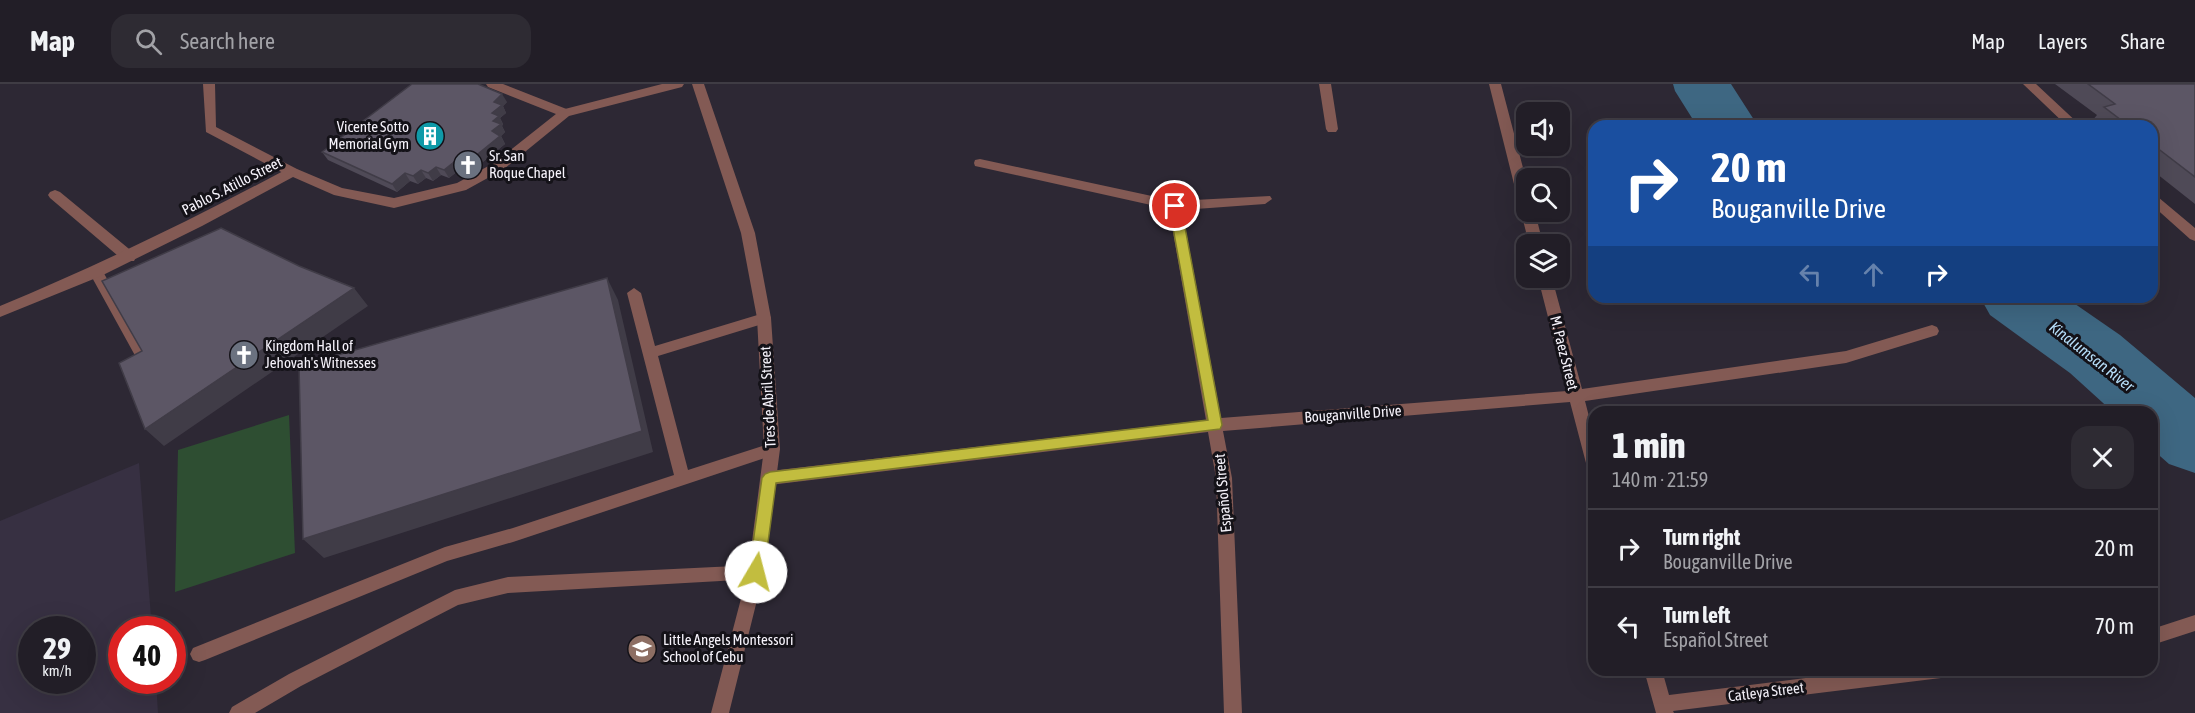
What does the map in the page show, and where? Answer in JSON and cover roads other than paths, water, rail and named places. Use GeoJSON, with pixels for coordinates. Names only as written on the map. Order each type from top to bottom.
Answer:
{"type":"FeatureCollection","features":[{"type":"Feature","properties":{"kind":"street"},"geometry":{"type":"LineString","coordinates":[[209,84],[210,129],[292,172]]}},
{"type":"Feature","properties":{"kind":"street"},"geometry":{"type":"LineString","coordinates":[[492,84],[565,113]]}},
{"type":"Feature","properties":{"kind":"street","name":"Pablo S. Atillo Street"},"geometry":{"type":"LineString","coordinates":[[0,312],[96,272],[292,172],[339,192],[394,202],[461,187],[499,166],[565,113],[678,84]]}},
{"type":"Feature","properties":{"kind":"street","name":"Tres de Abril Street"},"geometry":{"type":"LineString","coordinates":[[698,84],[748,233],[764,318],[772,449],[756,572],[720,713]]}},
{"type":"Feature","properties":{"kind":"street"},"geometry":{"type":"LineString","coordinates":[[1325,84],[1332,129]]}},
{"type":"Feature","properties":{"kind":"street"},"geometry":{"type":"LineString","coordinates":[[1495,84],[1517,168]]}},
{"type":"Feature","properties":{"kind":"street"},"geometry":{"type":"LineString","coordinates":[[2029,84],[2068,120]]}},
{"type":"Feature","properties":{"kind":"street"},"geometry":{"type":"LineString","coordinates":[[980,163],[1175,206],[1265,200]]}},
{"type":"Feature","properties":{"kind":"street"},"geometry":{"type":"LineString","coordinates":[[55,195],[129,256]]}},
{"type":"Feature","properties":{"kind":"street"},"geometry":{"type":"LineString","coordinates":[[2158,202],[2195,236]]}},
{"type":"Feature","properties":{"kind":"street","name":"Español Street"},"geometry":{"type":"LineString","coordinates":[[1175,206],[1224,478],[1233,713]]}},
{"type":"Feature","properties":{"kind":"street"},"geometry":{"type":"LineString","coordinates":[[96,272],[147,366]]}},
{"type":"Feature","properties":{"kind":"street","name":"M. Paez Street"},"geometry":{"type":"LineString","coordinates":[[1548,288],[1588,441]]}},
{"type":"Feature","properties":{"kind":"street"},"geometry":{"type":"LineString","coordinates":[[634,293],[683,479]]}},
{"type":"Feature","properties":{"kind":"street"},"geometry":{"type":"LineString","coordinates":[[650,353],[764,318]]}},
{"type":"Feature","properties":{"kind":"street","name":"Bouganville Drive"},"geometry":{"type":"LineString","coordinates":[[770,478],[1215,425],[1576,396],[1846,357],[1932,331]]}},
{"type":"Feature","properties":{"kind":"street"},"geometry":{"type":"LineString","coordinates":[[200,654],[445,554],[513,535],[772,449]]}},
{"type":"Feature","properties":{"kind":"street"},"geometry":{"type":"LineString","coordinates":[[238,713],[295,680],[455,598],[508,585],[756,572]]}},
{"type":"Feature","properties":{"kind":"street"},"geometry":{"type":"LineString","coordinates":[[2158,635],[2195,623]]}},
{"type":"Feature","properties":{"kind":"street"},"geometry":{"type":"LineString","coordinates":[[1655,676],[1664,709]]}},
{"type":"Feature","properties":{"kind":"street","name":"Catleya Street"},"geometry":{"type":"LineString","coordinates":[[1664,709],[1898,676]]}},
{"type":"Feature","properties":{"kind":"waterway","name":"Kinalumsan River"},"geometry":{"type":"LineString","coordinates":[[1702,84],[1704,91],[1724,120]]}},
{"type":"Feature","properties":{"kind":"waterway","name":"Kinalumsan River"},"geometry":{"type":"LineString","coordinates":[[2023,303],[2095,354],[2154,406]]}},
{"type":"Feature","properties":{"kind":"waterway","name":"Kinalumsan River"},"geometry":{"type":"LineString","coordinates":[[2158,409],[2195,442]]}},
{"type":"Feature","properties":{"kind":"place","name":"Vicente Sotto Memorial Gym"},"geometry":{"type":"Point","coordinates":[430,136]}},
{"type":"Feature","properties":{"kind":"place","name":"Sr. San Roque Chapel"},"geometry":{"type":"Point","coordinates":[468,165]}},
{"type":"Feature","properties":{"kind":"place","name":"Kingdom Hall of Jehovah's Witnesses"},"geometry":{"type":"Point","coordinates":[244,355]}},
{"type":"Feature","properties":{"kind":"place","name":"Little Angels Montessori School of Cebu"},"geometry":{"type":"Point","coordinates":[642,649]}}]}
